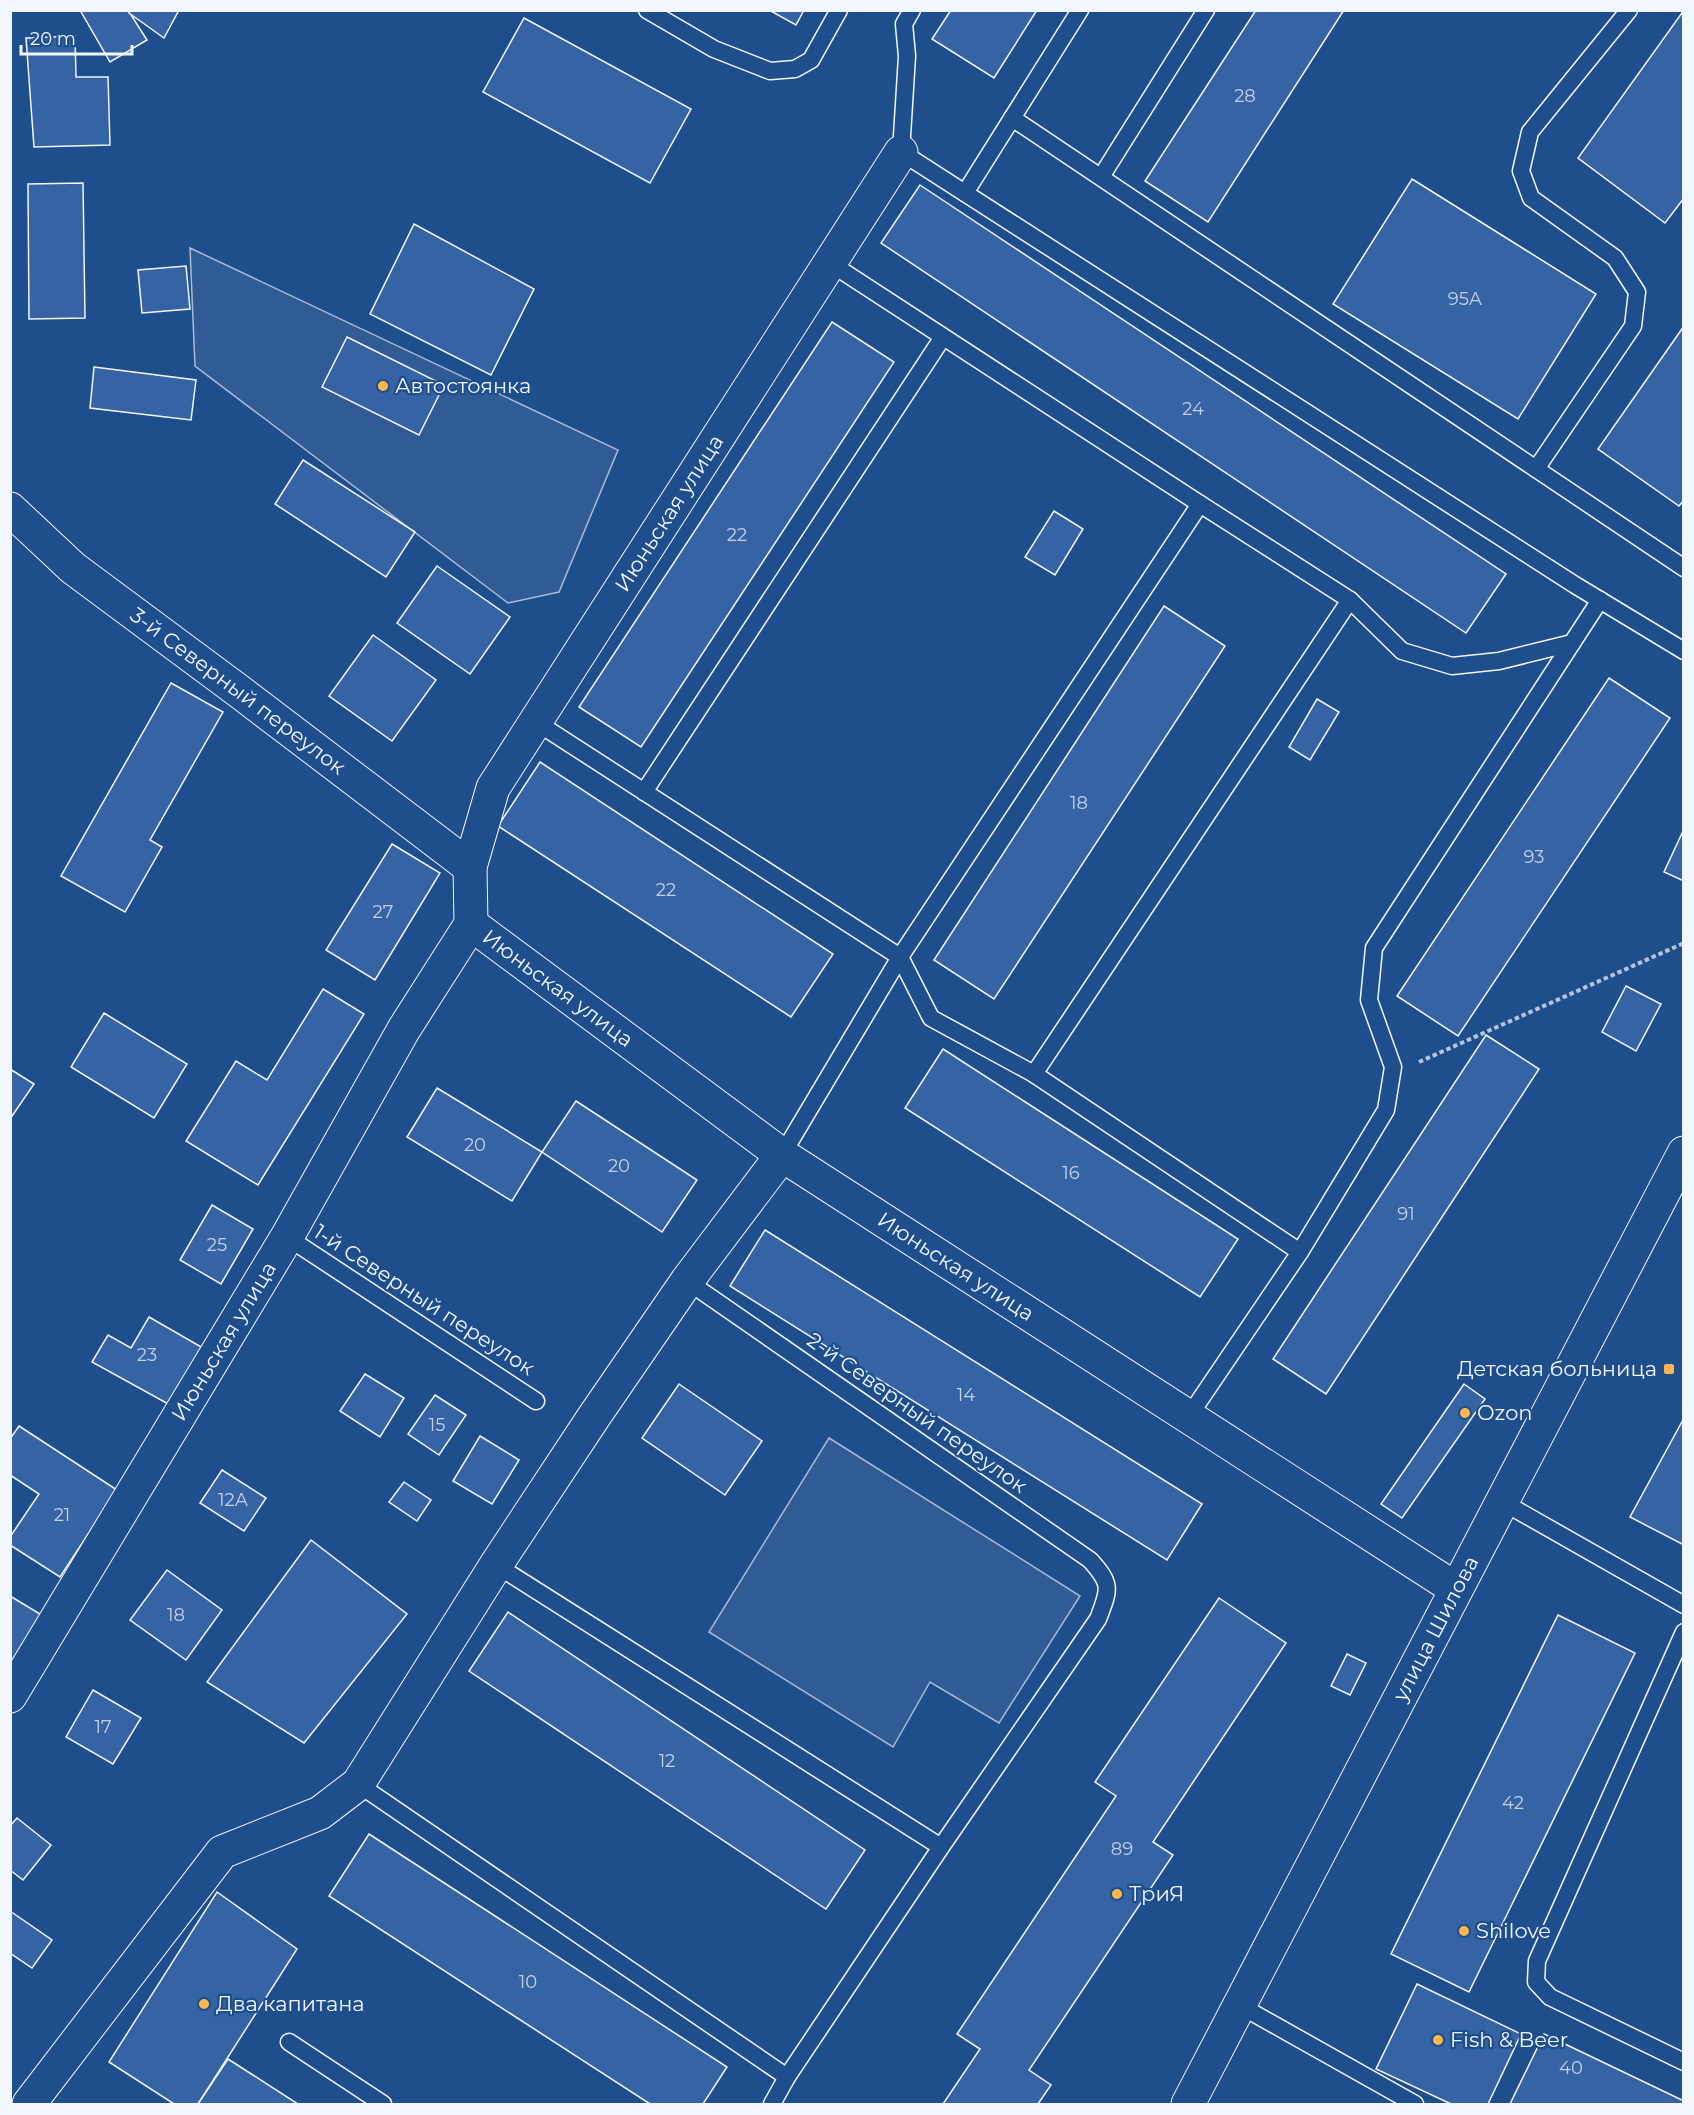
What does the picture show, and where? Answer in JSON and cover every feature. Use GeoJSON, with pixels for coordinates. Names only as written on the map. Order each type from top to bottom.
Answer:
{"type":"FeatureCollection","features":[{"type":"Feature","properties":{"kind":"street","name":"Июньская улица"},"geometry":{"type":"LineString","coordinates":[[10,1696],[287,1237],[404,1029],[471,924],[470,867],[493,788],[901,152]]}},
{"type":"Feature","properties":{"kind":"street","name":"3-й Северный переулок"},"geometry":{"type":"LineString","coordinates":[[10,509],[73,568],[470,867]]}},
{"type":"Feature","properties":{"kind":"street","name":"Июньская улица"},"geometry":{"type":"LineString","coordinates":[[471,924],[782,1155],[1456,1589]]}},
{"type":"Feature","properties":{"kind":"street","name":"улица Шилова"},"geometry":{"type":"LineString","coordinates":[[1188,2104],[1683,1153]]}},
{"type":"Feature","properties":{"kind":"street"},"geometry":{"type":"LineString","coordinates":[[29,2104],[222,1852],[320,1813],[358,1784],[496,1565],[593,1418],[687,1281],[782,1155]]}},
{"type":"Feature","properties":{"kind":"street"},"geometry":{"type":"LineString","coordinates":[[10,2100],[16,2104]]}},
{"type":"Feature","properties":{"kind":"lane"},"geometry":{"type":"LineString","coordinates":[[647,10],[714,49],[770,71],[795,69],[811,60],[839,10]]}},
{"type":"Feature","properties":{"kind":"lane"},"geometry":{"type":"LineString","coordinates":[[965,193],[1080,10]]}},
{"type":"Feature","properties":{"kind":"lane"},"geometry":{"type":"LineString","coordinates":[[1101,177],[1206,10]]}},
{"type":"Feature","properties":{"kind":"lane"},"geometry":{"type":"LineString","coordinates":[[1536,469],[1633,327],[1637,292],[1615,258],[1531,198],[1521,171],[1530,132],[1629,10]]}},
{"type":"Feature","properties":{"kind":"lane"},"geometry":{"type":"LineString","coordinates":[[904,15],[907,56],[901,152],[1683,651]]}},
{"type":"Feature","properties":{"kind":"lane"},"geometry":{"type":"LineString","coordinates":[[1012,118],[1683,568]]}},
{"type":"Feature","properties":{"kind":"lane"},"geometry":{"type":"LineString","coordinates":[[830,263],[1350,600],[1402,651],[1452,666],[1499,661],[1572,643]]}},
{"type":"Feature","properties":{"kind":"lane"},"geometry":{"type":"LineString","coordinates":[[644,792],[943,337]]}},
{"type":"Feature","properties":{"kind":"lane"},"geometry":{"type":"LineString","coordinates":[[782,1155],[900,957],[1200,504]]}},
{"type":"Feature","properties":{"kind":"lane"},"geometry":{"type":"LineString","coordinates":[[1034,1074],[1350,600]]}},
{"type":"Feature","properties":{"kind":"lane"},"geometry":{"type":"LineString","coordinates":[[1189,1416],[1300,1252],[1386,1110],[1393,1067],[1369,1000],[1374,948],[1600,600]]}},
{"type":"Feature","properties":{"kind":"lane"},"geometry":{"type":"LineString","coordinates":[[536,722],[900,957],[931,1018],[1034,1074],[1300,1252]]}},
{"type":"Feature","properties":{"kind":"lane","name":"1-й Северный переулок"},"geometry":{"type":"LineString","coordinates":[[287,1237],[536,1401]]}},
{"type":"Feature","properties":{"kind":"lane","name":"2-й Северный переулок"},"geometry":{"type":"LineString","coordinates":[[687,1281],[1090,1560],[1104,1575],[1108,1591],[1098,1619],[941,1847]]}},
{"type":"Feature","properties":{"kind":"lane"},"geometry":{"type":"LineString","coordinates":[[1501,1501],[1683,1605]]}},
{"type":"Feature","properties":{"kind":"lane"},"geometry":{"type":"LineString","coordinates":[[496,1565],[941,1847],[787,2077],[772,2104]]}},
{"type":"Feature","properties":{"kind":"lane"},"geometry":{"type":"LineString","coordinates":[[1683,1632],[1537,1961],[1536,1982],[1550,1997],[1683,2062]]}},
{"type":"Feature","properties":{"kind":"lane"},"geometry":{"type":"LineString","coordinates":[[358,1784],[787,2077]]}},
{"type":"Feature","properties":{"kind":"lane"},"geometry":{"type":"LineString","coordinates":[[1239,2005],[1415,2104]]}},
{"type":"Feature","properties":{"kind":"lane"},"geometry":{"type":"LineString","coordinates":[[289,2042],[383,2104]]}},
{"type":"Feature","properties":{"kind":"path"},"geometry":{"type":"LineString","coordinates":[[1392,1074],[1683,943]]}},
{"type":"Feature","properties":{"kind":"shaded area"},"geometry":{"type":"Polygon","coordinates":[[[190,248],[618,450],[559,592],[508,603],[195,366],[190,248]]]}},
{"type":"Feature","properties":{"kind":"shaded area"},"geometry":{"type":"Polygon","coordinates":[[[829,1438],[1080,1596],[999,1723],[930,1682],[893,1747],[709,1632],[829,1438]]]}},
{"type":"Feature","properties":{"kind":"building"},"geometry":{"type":"Polygon","coordinates":[[[80,10],[128,10],[147,40],[110,62],[80,10]]]}},
{"type":"Feature","properties":{"kind":"building"},"geometry":{"type":"Polygon","coordinates":[[[130,10],[179,10],[164,38],[129,13],[130,10]]]}},
{"type":"Feature","properties":{"kind":"building"},"geometry":{"type":"Polygon","coordinates":[[[769,10],[804,10],[796,25],[769,10]]]}},
{"type":"Feature","properties":{"kind":"building"},"geometry":{"type":"Polygon","coordinates":[[[951,10],[1037,10],[994,78],[932,39],[951,10]]]}},
{"type":"Feature","properties":{"kind":"building"},"geometry":{"type":"Polygon","coordinates":[[[1256,10],[1344,10],[1208,222],[1145,181],[1256,10]]]}},
{"type":"Feature","properties":{"kind":"building"},"geometry":{"type":"Polygon","coordinates":[[[1684,10],[1684,198],[1665,223],[1578,158],[1684,10]]]}},
{"type":"Feature","properties":{"kind":"building"},"geometry":{"type":"Polygon","coordinates":[[[524,18],[691,109],[650,183],[483,92],[524,18]]]}},
{"type":"Feature","properties":{"kind":"building"},"geometry":{"type":"Polygon","coordinates":[[[75,36],[76,77],[108,77],[110,145],[34,147],[26,38],[75,36]]]}},
{"type":"Feature","properties":{"kind":"building"},"geometry":{"type":"Polygon","coordinates":[[[1412,179],[1596,294],[1518,419],[1333,304],[1412,179]]]}},
{"type":"Feature","properties":{"kind":"building"},"geometry":{"type":"Polygon","coordinates":[[[83,183],[85,318],[29,319],[28,184],[83,183]]]}},
{"type":"Feature","properties":{"kind":"building"},"geometry":{"type":"Polygon","coordinates":[[[920,185],[1506,574],[1466,633],[881,243],[920,185]]]}},
{"type":"Feature","properties":{"kind":"building"},"geometry":{"type":"Polygon","coordinates":[[[414,224],[534,289],[491,375],[370,314],[414,224]]]}},
{"type":"Feature","properties":{"kind":"building"},"geometry":{"type":"Polygon","coordinates":[[[186,266],[190,309],[142,313],[138,270],[186,266]]]}},
{"type":"Feature","properties":{"kind":"building"},"geometry":{"type":"Polygon","coordinates":[[[832,322],[894,362],[641,747],[579,707],[832,322]]]}},
{"type":"Feature","properties":{"kind":"building"},"geometry":{"type":"Polygon","coordinates":[[[1684,326],[1684,500],[1679,506],[1598,449],[1684,326]]]}},
{"type":"Feature","properties":{"kind":"building","name":"Автостоянка"},"geometry":{"type":"Polygon","coordinates":[[[347,337],[444,385],[419,435],[322,387],[347,337]]]}},
{"type":"Feature","properties":{"kind":"building"},"geometry":{"type":"Polygon","coordinates":[[[94,367],[196,380],[191,420],[90,408],[94,367]]]}},
{"type":"Feature","properties":{"kind":"building"},"geometry":{"type":"Polygon","coordinates":[[[303,460],[415,532],[386,577],[275,504],[303,460]]]}},
{"type":"Feature","properties":{"kind":"building"},"geometry":{"type":"Polygon","coordinates":[[[1054,511],[1083,529],[1055,575],[1025,557],[1054,511]]]}},
{"type":"Feature","properties":{"kind":"building"},"geometry":{"type":"Polygon","coordinates":[[[437,566],[510,617],[470,674],[397,623],[437,566]]]}},
{"type":"Feature","properties":{"kind":"building"},"geometry":{"type":"Polygon","coordinates":[[[1164,606],[1225,646],[994,999],[934,960],[1164,606]]]}},
{"type":"Feature","properties":{"kind":"building"},"geometry":{"type":"Polygon","coordinates":[[[373,635],[436,680],[392,741],[329,696],[373,635]]]}},
{"type":"Feature","properties":{"kind":"building"},"geometry":{"type":"Polygon","coordinates":[[[1609,678],[1670,718],[1458,1036],[1397,996],[1609,678]]]}},
{"type":"Feature","properties":{"kind":"building"},"geometry":{"type":"Polygon","coordinates":[[[171,683],[223,712],[150,840],[162,847],[125,912],[61,876],[171,683]]]}},
{"type":"Feature","properties":{"kind":"building"},"geometry":{"type":"Polygon","coordinates":[[[1317,699],[1339,712],[1310,760],[1289,747],[1317,699]]]}},
{"type":"Feature","properties":{"kind":"building"},"geometry":{"type":"Polygon","coordinates":[[[540,762],[833,954],[791,1017],[498,826],[540,762]]]}},
{"type":"Feature","properties":{"kind":"building"},"geometry":{"type":"Polygon","coordinates":[[[1684,829],[1684,881],[1664,872],[1684,829]]]}},
{"type":"Feature","properties":{"kind":"building"},"geometry":{"type":"Polygon","coordinates":[[[392,844],[440,873],[375,980],[326,950],[392,844]]]}},
{"type":"Feature","properties":{"kind":"building"},"geometry":{"type":"Polygon","coordinates":[[[1626,986],[1661,1004],[1636,1051],[1602,1032],[1626,986]]]}},
{"type":"Feature","properties":{"kind":"building"},"geometry":{"type":"Polygon","coordinates":[[[323,989],[364,1014],[258,1185],[186,1141],[236,1061],[267,1080],[323,989]]]}},
{"type":"Feature","properties":{"kind":"building"},"geometry":{"type":"Polygon","coordinates":[[[104,1013],[187,1064],[154,1118],[71,1067],[104,1013]]]}},
{"type":"Feature","properties":{"kind":"building"},"geometry":{"type":"Polygon","coordinates":[[[1486,1035],[1539,1069],[1326,1394],[1273,1359],[1486,1035]]]}},
{"type":"Feature","properties":{"kind":"building"},"geometry":{"type":"Polygon","coordinates":[[[943,1049],[1238,1239],[1200,1297],[905,1108],[943,1049]]]}},
{"type":"Feature","properties":{"kind":"building"},"geometry":{"type":"Polygon","coordinates":[[[10,1069],[34,1084],[10,1119],[10,1069]]]}},
{"type":"Feature","properties":{"kind":"building"},"geometry":{"type":"Polygon","coordinates":[[[437,1088],[542,1152],[512,1201],[407,1137],[437,1088]]]}},
{"type":"Feature","properties":{"kind":"building"},"geometry":{"type":"Polygon","coordinates":[[[576,1101],[697,1180],[662,1232],[542,1152],[576,1101]]]}},
{"type":"Feature","properties":{"kind":"building"},"geometry":{"type":"Polygon","coordinates":[[[212,1205],[253,1229],[221,1284],[180,1260],[212,1205]]]}},
{"type":"Feature","properties":{"kind":"building"},"geometry":{"type":"Polygon","coordinates":[[[765,1230],[1202,1504],[1167,1560],[730,1286],[765,1230]]]}},
{"type":"Feature","properties":{"kind":"building"},"geometry":{"type":"Polygon","coordinates":[[[149,1317],[203,1348],[170,1405],[92,1362],[108,1335],[131,1348],[149,1317]]]}},
{"type":"Feature","properties":{"kind":"building"},"geometry":{"type":"Polygon","coordinates":[[[365,1374],[404,1398],[380,1437],[340,1411],[365,1374]]]}},
{"type":"Feature","properties":{"kind":"building"},"geometry":{"type":"Polygon","coordinates":[[[679,1384],[762,1441],[725,1495],[642,1438],[679,1384]]]}},
{"type":"Feature","properties":{"kind":"building"},"geometry":{"type":"Polygon","coordinates":[[[1464,1384],[1485,1399],[1402,1518],[1381,1504],[1464,1384]]]}},
{"type":"Feature","properties":{"kind":"building"},"geometry":{"type":"Polygon","coordinates":[[[435,1395],[466,1415],[439,1455],[408,1434],[435,1395]]]}},
{"type":"Feature","properties":{"kind":"building"},"geometry":{"type":"Polygon","coordinates":[[[1684,1418],[1684,1545],[1630,1517],[1684,1418]]]}},
{"type":"Feature","properties":{"kind":"building"},"geometry":{"type":"Polygon","coordinates":[[[19,1426],[117,1490],[60,1577],[10,1545],[10,1537],[39,1494],[10,1475],[10,1439],[19,1426]]]}},
{"type":"Feature","properties":{"kind":"building"},"geometry":{"type":"Polygon","coordinates":[[[480,1436],[519,1460],[492,1504],[453,1481],[480,1436]]]}},
{"type":"Feature","properties":{"kind":"building"},"geometry":{"type":"Polygon","coordinates":[[[222,1470],[266,1498],[244,1531],[200,1503],[222,1470]]]}},
{"type":"Feature","properties":{"kind":"building"},"geometry":{"type":"Polygon","coordinates":[[[404,1482],[431,1500],[417,1521],[389,1502],[404,1482]]]}},
{"type":"Feature","properties":{"kind":"building"},"geometry":{"type":"Polygon","coordinates":[[[311,1540],[407,1614],[304,1743],[207,1682],[311,1540]]]}},
{"type":"Feature","properties":{"kind":"building"},"geometry":{"type":"Polygon","coordinates":[[[167,1570],[222,1610],[186,1660],[130,1620],[167,1570]]]}},
{"type":"Feature","properties":{"kind":"building"},"geometry":{"type":"Polygon","coordinates":[[[10,1596],[45,1617],[10,1673],[10,1596]]]}},
{"type":"Feature","properties":{"kind":"building"},"geometry":{"type":"Polygon","coordinates":[[[1219,1598],[1286,1643],[1153,1842],[1173,1855],[1029,2070],[1051,2085],[1038,2104],[943,2104],[980,2049],[957,2034],[1116,1796],[1095,1782],[1219,1598]]]}},
{"type":"Feature","properties":{"kind":"building"},"geometry":{"type":"Polygon","coordinates":[[[508,1612],[865,1850],[826,1909],[469,1671],[508,1612]]]}},
{"type":"Feature","properties":{"kind":"building"},"geometry":{"type":"Polygon","coordinates":[[[1558,1615],[1635,1653],[1469,1992],[1391,1954],[1558,1615]]]}},
{"type":"Feature","properties":{"kind":"building"},"geometry":{"type":"Polygon","coordinates":[[[1347,1654],[1366,1663],[1350,1695],[1331,1686],[1347,1654]]]}},
{"type":"Feature","properties":{"kind":"building"},"geometry":{"type":"Polygon","coordinates":[[[93,1690],[141,1718],[113,1764],[66,1737],[93,1690]]]}},
{"type":"Feature","properties":{"kind":"building"},"geometry":{"type":"Polygon","coordinates":[[[17,1818],[51,1845],[23,1880],[10,1870],[10,1826],[17,1818]]]}},
{"type":"Feature","properties":{"kind":"building"},"geometry":{"type":"Polygon","coordinates":[[[369,1834],[727,2067],[703,2104],[650,2104],[329,1896],[369,1834]]]}},
{"type":"Feature","properties":{"kind":"building","name":"Два капитана"},"geometry":{"type":"Polygon","coordinates":[[[217,1892],[297,1949],[198,2104],[174,2104],[109,2062],[217,1892]]]}},
{"type":"Feature","properties":{"kind":"building"},"geometry":{"type":"Polygon","coordinates":[[[10,1911],[52,1940],[32,1968],[10,1953],[10,1911]]]}},
{"type":"Feature","properties":{"kind":"building"},"geometry":{"type":"Polygon","coordinates":[[[1417,1984],[1521,2034],[1488,2104],[1451,2104],[1376,2069],[1417,1984]]]}},
{"type":"Feature","properties":{"kind":"building"},"geometry":{"type":"Polygon","coordinates":[[[1544,2034],[1684,2101],[1684,2104],[1510,2104],[1544,2034]]]}},
{"type":"Feature","properties":{"kind":"building"},"geometry":{"type":"Polygon","coordinates":[[[228,2059],[298,2104],[198,2104],[228,2059]]]}},
{"type":"Feature","properties":{"kind":"place","name":"Автостоянка"},"geometry":{"type":"Point","coordinates":[383,386]}},
{"type":"Feature","properties":{"kind":"place","name":"Детская больница"},"geometry":{"type":"Point","coordinates":[1669,1369]}},
{"type":"Feature","properties":{"kind":"place","name":"Ozon"},"geometry":{"type":"Point","coordinates":[1465,1413]}},
{"type":"Feature","properties":{"kind":"place","name":"ТриЯ"},"geometry":{"type":"Point","coordinates":[1117,1894]}},
{"type":"Feature","properties":{"kind":"place","name":"Shilove"},"geometry":{"type":"Point","coordinates":[1464,1931]}},
{"type":"Feature","properties":{"kind":"place","name":"Два капитана"},"geometry":{"type":"Point","coordinates":[204,2004]}},
{"type":"Feature","properties":{"kind":"place","name":"Fish & Beer"},"geometry":{"type":"Point","coordinates":[1438,2040]}}]}
